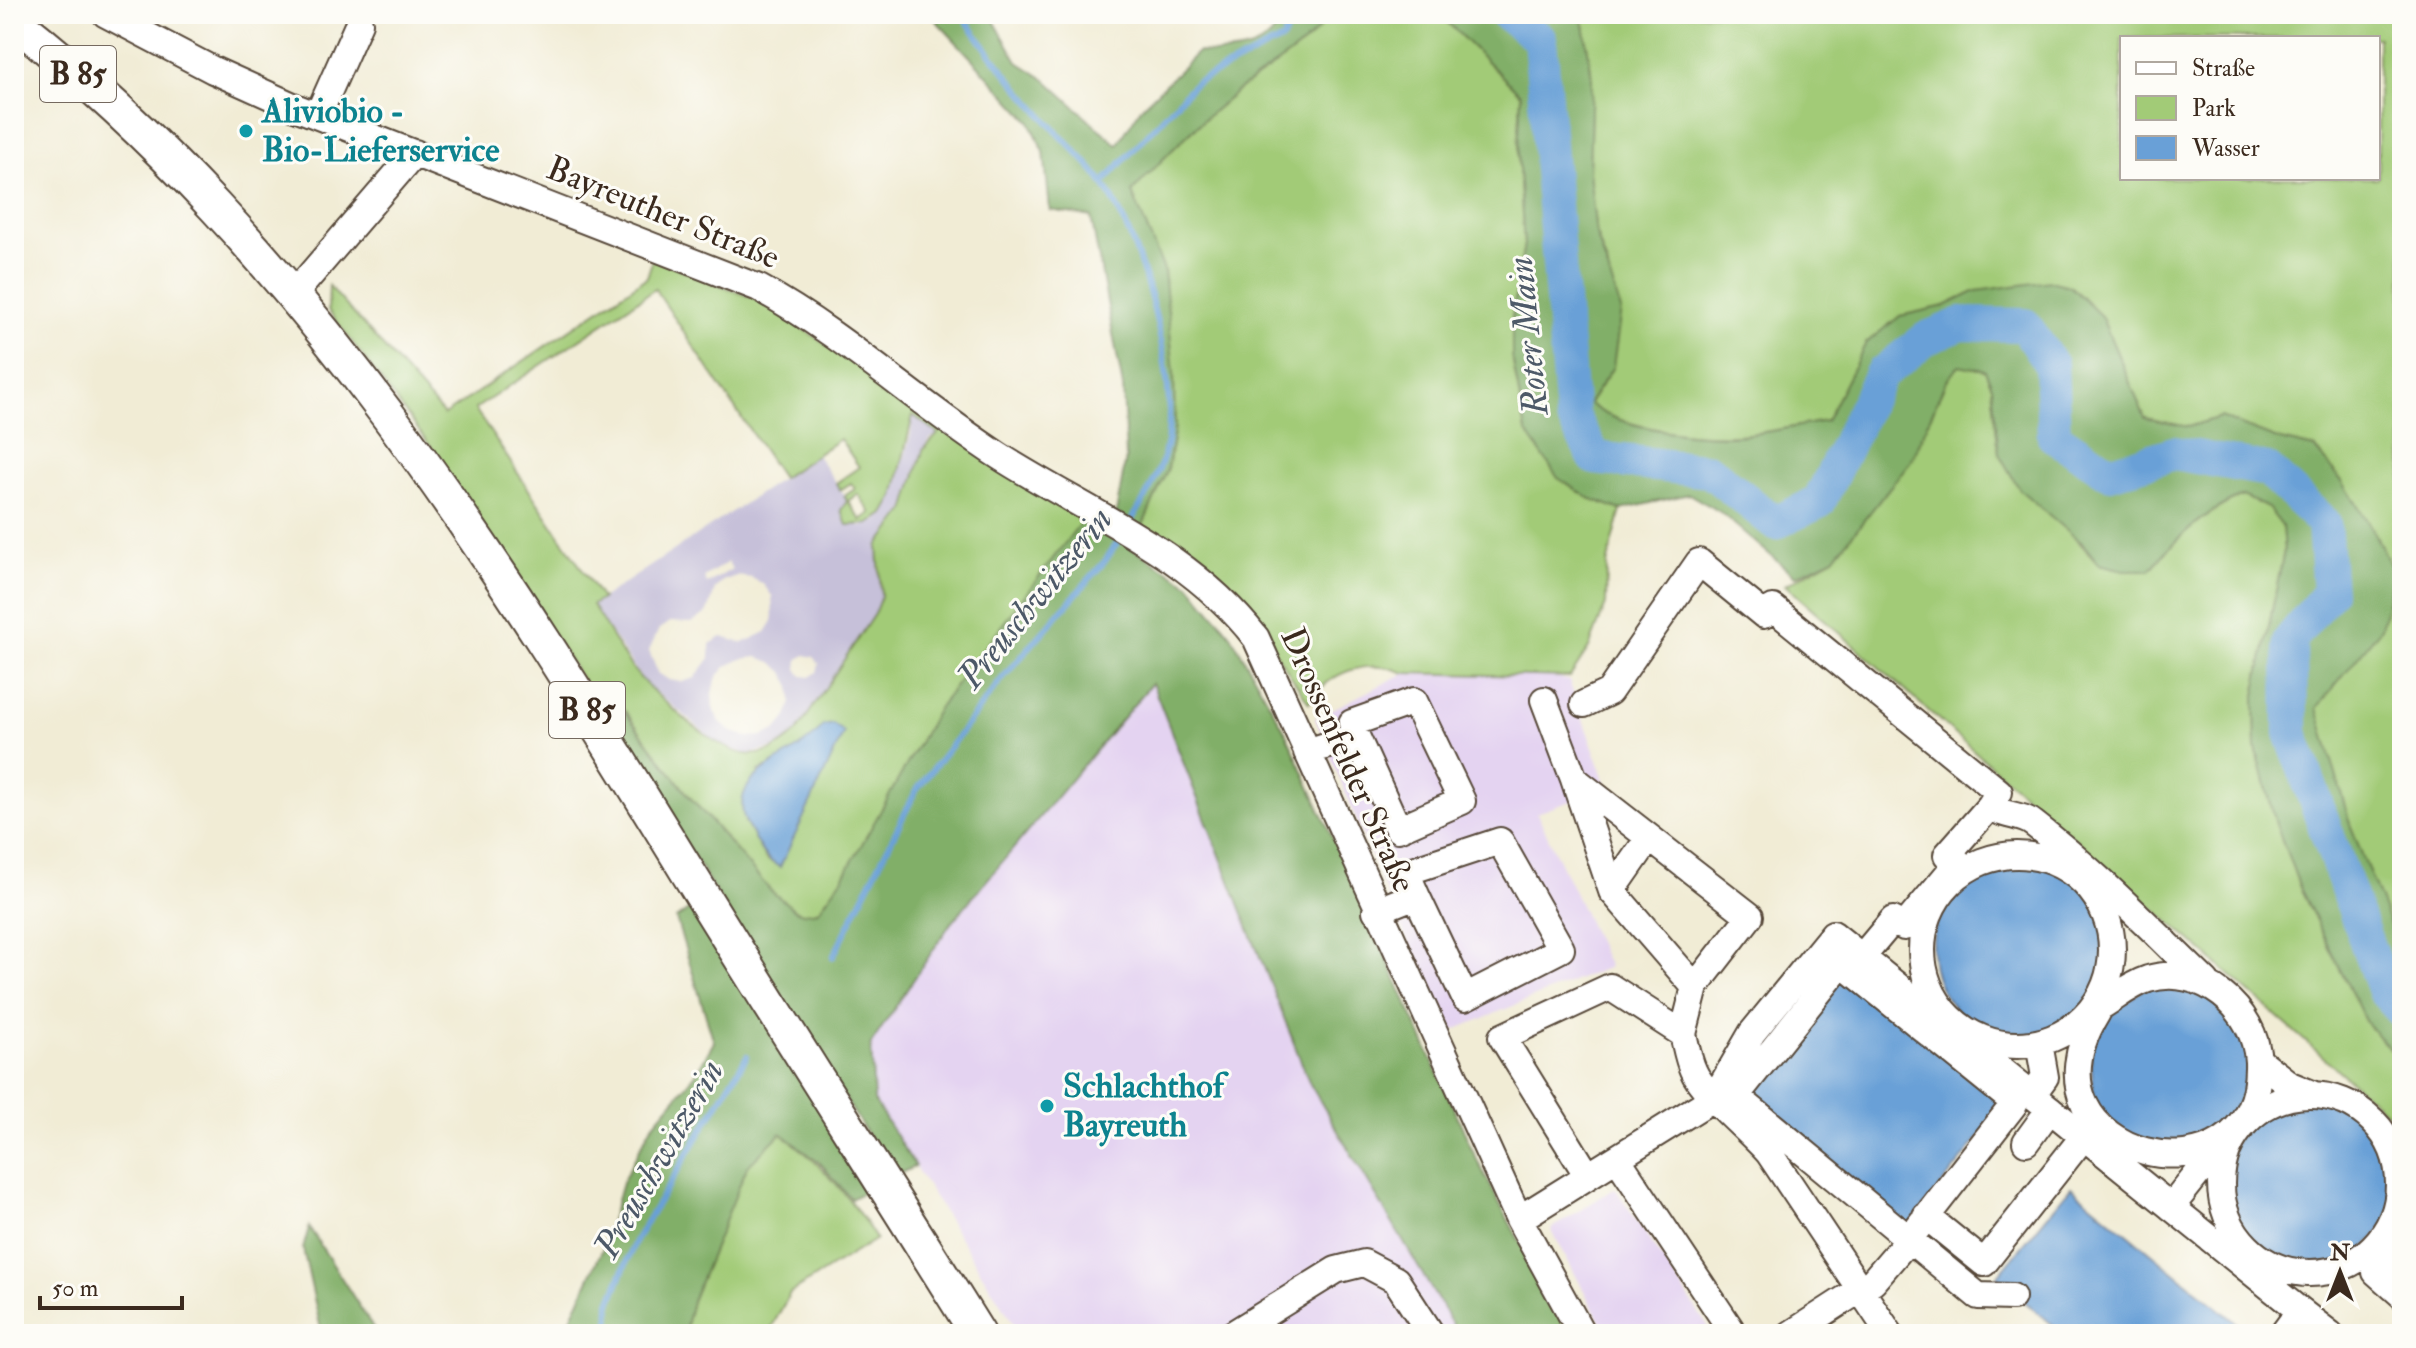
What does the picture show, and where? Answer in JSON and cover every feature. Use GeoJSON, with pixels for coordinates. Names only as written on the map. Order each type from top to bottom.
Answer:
{"type":"FeatureCollection","features":[{"type":"Feature","properties":{"kind":"main road","name":"B 85"},"geometry":{"type":"LineString","coordinates":[[14,21],[139,129],[241,233],[294,294],[401,430],[516,596],[810,1072],[978,1334]]}},
{"type":"Feature","properties":{"kind":"street","name":"Bayreuther Straße"},"geometry":{"type":"LineString","coordinates":[[106,14],[213,70],[318,115],[759,288],[819,324],[874,366]]}},
{"type":"Feature","properties":{"kind":"street"},"geometry":{"type":"LineString","coordinates":[[318,115],[359,23]]}},
{"type":"Feature","properties":{"kind":"street"},"geometry":{"type":"LineString","coordinates":[[294,294],[415,153]]}},
{"type":"Feature","properties":{"kind":"street","name":"Drossenfelder Straße"},"geometry":{"type":"LineString","coordinates":[[874,366],[922,405],[999,456],[1166,553],[1233,608],[1256,638],[1376,911],[1519,1219],[1582,1334]]}},
{"type":"Feature","properties":{"kind":"street"},"geometry":{"type":"LineString","coordinates":[[1584,704],[1609,692],[1699,562],[1764,615],[1773,608],[1999,792],[1947,855],[1958,862],[1930,908],[1921,938],[1922,969],[1941,1024]]}},
{"type":"Feature","properties":{"kind":"street"},"geometry":{"type":"LineString","coordinates":[[1544,700],[1612,891],[1695,987]]}},
{"type":"Feature","properties":{"kind":"street"},"geometry":{"type":"LineString","coordinates":[[1414,701],[1462,801],[1398,829],[1356,736],[1352,723],[1414,701]]}},
{"type":"Feature","properties":{"kind":"street"},"geometry":{"type":"LineString","coordinates":[[1307,752],[1356,736]]}},
{"type":"Feature","properties":{"kind":"street"},"geometry":{"type":"LineString","coordinates":[[1574,779],[1750,916],[1695,987],[1683,1034],[1694,1073],[1769,1153],[1890,1334]]}},
{"type":"Feature","properties":{"kind":"street"},"geometry":{"type":"LineString","coordinates":[[1990,806],[2002,816],[2030,820],[2084,875],[2235,1005],[2252,1030],[2258,1060],[2256,1090],[2250,1114]]}},
{"type":"Feature","properties":{"kind":"street"},"geometry":{"type":"LineString","coordinates":[[1612,891],[1649,838]]}},
{"type":"Feature","properties":{"kind":"street"},"geometry":{"type":"LineString","coordinates":[[1500,841],[1561,949],[1465,998],[1416,895],[1406,872],[1500,841]]}},
{"type":"Feature","properties":{"kind":"street"},"geometry":{"type":"LineString","coordinates":[[1519,1219],[1715,1097],[1752,1033],[1787,990],[1893,920],[1904,927],[1946,882],[1974,864],[2005,855],[2038,856],[2084,875],[2108,919],[2113,951],[2107,983],[2085,1032],[2078,1060],[2081,1089],[2099,1142],[2171,1207],[2237,1249],[2293,1272],[2322,1272],[2350,1263],[2374,1246],[2391,1222],[2399,1194],[2400,1166],[2386,1137],[2367,1114],[2341,1100],[2312,1094],[2290,1085],[2258,1060]]}},
{"type":"Feature","properties":{"kind":"street"},"geometry":{"type":"LineString","coordinates":[[1376,911],[1416,895]]}},
{"type":"Feature","properties":{"kind":"street"},"geometry":{"type":"LineString","coordinates":[[1842,956],[1809,1005],[1736,1096],[1978,1296],[2012,1297]]}},
{"type":"Feature","properties":{"kind":"street"},"geometry":{"type":"LineString","coordinates":[[1842,956],[1941,1024],[2031,1106],[2099,1142],[2137,1152],[2208,1163]]}},
{"type":"Feature","properties":{"kind":"street"},"geometry":{"type":"LineString","coordinates":[[1941,1024],[2009,1046],[2039,1043],[2068,1031],[2123,989],[2152,978],[2181,976],[2209,985]]}},
{"type":"Feature","properties":{"kind":"street"},"geometry":{"type":"LineString","coordinates":[[1588,1176],[1502,1037],[1610,987],[1683,1034]]}},
{"type":"Feature","properties":{"kind":"street"},"geometry":{"type":"LineString","coordinates":[[1787,990],[1809,1005]]}},
{"type":"Feature","properties":{"kind":"street"},"geometry":{"type":"LineString","coordinates":[[1752,1033],[1772,1050]]}},
{"type":"Feature","properties":{"kind":"street"},"geometry":{"type":"LineString","coordinates":[[2026,1142],[2031,1106],[2045,1077],[2039,1043]]}},
{"type":"Feature","properties":{"kind":"street"},"geometry":{"type":"LineString","coordinates":[[1791,1334],[1873,1281],[1957,1177],[2031,1106],[2081,1089]]}},
{"type":"Feature","properties":{"kind":"street"},"geometry":{"type":"LineString","coordinates":[[2171,1207],[2224,1139],[2250,1114],[2283,1098],[2312,1094]]}},
{"type":"Feature","properties":{"kind":"street"},"geometry":{"type":"LineString","coordinates":[[1926,1216],[1984,1263],[2099,1142]]}},
{"type":"Feature","properties":{"kind":"street"},"geometry":{"type":"LineString","coordinates":[[1617,1158],[1734,1334]]}},
{"type":"Feature","properties":{"kind":"street"},"geometry":{"type":"LineString","coordinates":[[2208,1163],[2220,1189],[2237,1249],[2295,1307],[2330,1334]]}},
{"type":"Feature","properties":{"kind":"street"},"geometry":{"type":"LineString","coordinates":[[2402,1246],[2376,1272],[2402,1295]]}},
{"type":"Feature","properties":{"kind":"street"},"geometry":{"type":"LineString","coordinates":[[1233,1334],[1263,1326],[1336,1270],[1364,1263],[1396,1280],[1431,1334]]}},
{"type":"Feature","properties":{"kind":"street"},"geometry":{"type":"LineString","coordinates":[[2283,1334],[2295,1307],[2304,1272]]}},
{"type":"Feature","properties":{"kind":"shaded area"},"geometry":{"type":"Polygon","coordinates":[[[913,414],[939,434],[931,438],[923,450],[905,511],[888,531],[878,565],[881,596],[874,614],[796,733],[781,746],[748,754],[719,744],[645,683],[592,605],[817,455],[848,501],[860,527],[877,521],[894,497],[911,434],[913,414]],[[728,562],[704,577],[707,584],[732,569],[728,562]],[[738,576],[724,580],[715,589],[708,612],[692,623],[670,622],[659,629],[649,651],[658,673],[669,680],[682,682],[695,678],[710,658],[710,644],[722,637],[743,643],[766,632],[773,621],[772,596],[764,585],[752,578],[738,576]],[[805,655],[798,660],[797,669],[802,676],[810,677],[817,672],[819,664],[814,657],[805,655]],[[757,657],[741,659],[727,666],[717,677],[712,693],[713,708],[720,722],[732,732],[747,737],[763,736],[777,729],[787,717],[792,702],[791,687],[784,672],[772,662],[757,657]]]}},
{"type":"Feature","properties":{"kind":"shaded area"},"geometry":{"type":"Polygon","coordinates":[[[1405,673],[1546,674],[1569,681],[1608,788],[1537,813],[1609,967],[1452,1031],[1394,912],[1315,718],[1405,673]]]}},
{"type":"Feature","properties":{"kind":"shaded area"},"geometry":{"type":"Polygon","coordinates":[[[1152,683],[1310,1084],[1458,1334],[1020,1334],[874,1101],[871,1044],[951,923],[1152,683]]]}},
{"type":"Feature","properties":{"kind":"shaded area"},"geometry":{"type":"Polygon","coordinates":[[[1615,1188],[1713,1334],[1609,1334],[1600,1321],[1551,1229],[1615,1188]]]}},
{"type":"Feature","properties":{"kind":"green space"},"geometry":{"type":"Polygon","coordinates":[[[930,14],[990,14],[1018,62],[1046,80],[1117,145],[1141,108],[1198,52],[1224,53],[1249,49],[1270,37],[1283,14],[1329,14],[1311,37],[1208,116],[1132,192],[1164,270],[1174,372],[1175,426],[1168,468],[1142,527],[1116,513],[1126,458],[1123,387],[1091,217],[1050,210],[1044,152],[1030,121],[930,14]]]}},
{"type":"Feature","properties":{"kind":"green space"},"geometry":{"type":"Polygon","coordinates":[[[1329,14],[1439,14],[1521,95],[1518,153],[1524,244],[1512,318],[1512,357],[1526,431],[1589,498],[1621,510],[1607,565],[1606,604],[1589,648],[1570,677],[1405,673],[1364,667],[1328,682],[1309,703],[1238,597],[1195,558],[1142,527],[1168,468],[1175,426],[1132,192],[1208,116],[1311,37],[1329,14]]]}},
{"type":"Feature","properties":{"kind":"green space"},"geometry":{"type":"Polygon","coordinates":[[[1439,14],[1578,14],[1584,24],[1592,77],[1589,172],[1596,234],[1621,310],[1613,367],[1589,403],[1602,412],[1657,430],[1717,436],[1756,434],[1826,421],[1866,343],[1900,316],[1945,306],[1976,291],[2050,281],[2070,286],[2101,316],[2145,418],[2188,427],[2220,417],[2280,440],[2314,448],[2342,481],[2394,572],[2381,628],[2317,708],[2350,824],[2402,955],[2402,1053],[2395,1054],[2368,1026],[2301,890],[2276,824],[2256,748],[2255,696],[2284,551],[2282,526],[2268,508],[2243,496],[2229,502],[2192,527],[2150,570],[2124,570],[2099,564],[2082,543],[2020,490],[1999,454],[1992,386],[1985,370],[1959,365],[1945,383],[1912,459],[1834,558],[1795,576],[1720,512],[1689,494],[1621,510],[1589,498],[1558,478],[1526,431],[1512,357],[1512,318],[1524,244],[1518,153],[1521,95],[1439,14]]]}},
{"type":"Feature","properties":{"kind":"green space"},"geometry":{"type":"Polygon","coordinates":[[[1578,14],[2402,14],[2402,955],[2350,824],[2316,707],[2346,669],[2394,572],[2342,481],[2315,448],[2280,440],[2220,417],[2188,427],[2145,418],[2101,316],[1976,291],[1945,306],[1900,316],[1826,421],[1756,433],[1717,435],[1638,425],[1602,412],[1589,404],[1613,367],[1608,267],[1596,234],[1589,172],[1592,77],[1584,24],[1578,14]]]}},
{"type":"Feature","properties":{"kind":"green space"},"geometry":{"type":"Polygon","coordinates":[[[653,258],[763,302],[1084,518],[824,906],[807,914],[784,903],[762,882],[710,822],[625,711],[610,723],[434,451],[328,310],[329,286],[444,415],[647,277],[653,258]],[[655,289],[475,409],[602,599],[592,605],[637,674],[693,725],[721,745],[746,754],[774,749],[796,733],[874,614],[881,596],[878,546],[905,511],[923,450],[938,434],[913,415],[894,497],[884,514],[869,524],[847,525],[841,510],[847,501],[844,496],[855,489],[851,483],[840,490],[836,483],[859,467],[840,439],[782,478],[655,289]],[[858,494],[848,501],[861,520],[871,513],[858,494]],[[823,726],[810,741],[759,771],[745,822],[766,859],[780,867],[823,726]]]}},
{"type":"Feature","properties":{"kind":"green space"},"geometry":{"type":"Polygon","coordinates":[[[1959,365],[1985,370],[1992,386],[1999,454],[2099,564],[2150,570],[2192,527],[2216,509],[2243,496],[2268,508],[2282,526],[2284,551],[2255,696],[2256,748],[2276,824],[2301,890],[2368,1026],[2395,1054],[2402,1053],[2402,1126],[1785,585],[1834,558],[1912,459],[1945,383],[1959,365]]]}},
{"type":"Feature","properties":{"kind":"green space"},"geometry":{"type":"Polygon","coordinates":[[[1084,518],[1189,584],[1231,635],[1285,731],[1476,1158],[1568,1334],[1458,1334],[1310,1084],[1152,683],[951,923],[871,1044],[874,1101],[915,1166],[894,1177],[610,723],[624,711],[689,796],[770,890],[795,910],[803,913],[818,911],[844,876],[939,707],[1084,518]]]}},
{"type":"Feature","properties":{"kind":"green space"},"geometry":{"type":"Polygon","coordinates":[[[694,906],[871,1188],[851,1199],[821,1164],[781,1133],[747,1167],[692,1301],[684,1334],[571,1334],[569,1323],[603,1248],[622,1183],[651,1127],[695,1075],[714,1042],[676,919],[694,906]]]}},
{"type":"Feature","properties":{"kind":"green space"},"geometry":{"type":"Polygon","coordinates":[[[781,1133],[834,1182],[876,1239],[790,1293],[768,1334],[684,1334],[692,1301],[747,1166],[781,1133]]]}},
{"type":"Feature","properties":{"kind":"green space"},"geometry":{"type":"Polygon","coordinates":[[[309,1227],[377,1334],[322,1334],[303,1249],[309,1227]]]}},
{"type":"Feature","properties":{"kind":"water"},"geometry":{"type":"Polygon","coordinates":[[[833,724],[844,732],[780,867],[765,856],[749,829],[742,810],[744,794],[765,769],[797,749],[823,726],[833,724]]]}},
{"type":"Feature","properties":{"kind":"water"},"geometry":{"type":"Polygon","coordinates":[[[2020,862],[2054,868],[2082,888],[2102,916],[2108,950],[2102,984],[2082,1012],[2054,1032],[2020,1038],[1986,1032],[1958,1012],[1938,984],[1932,950],[1938,916],[1958,888],[1986,868],[2020,862]]]}},
{"type":"Feature","properties":{"kind":"water"},"geometry":{"type":"Polygon","coordinates":[[[1841,970],[2008,1102],[1908,1227],[1741,1095],[1841,970]]]}},
{"type":"Feature","properties":{"kind":"water"},"geometry":{"type":"Polygon","coordinates":[[[2152,982],[2209,991],[2248,1032],[2252,1089],[2220,1136],[2166,1153],[2095,1113],[2089,1033],[2152,982]]]}},
{"type":"Feature","properties":{"kind":"water"},"geometry":{"type":"Polygon","coordinates":[[[2309,1099],[2341,1106],[2369,1124],[2387,1152],[2394,1184],[2387,1216],[2369,1244],[2341,1262],[2309,1269],[2277,1262],[2249,1244],[2231,1216],[2224,1184],[2231,1152],[2249,1124],[2277,1106],[2309,1099]]]}},
{"type":"Feature","properties":{"kind":"water"},"geometry":{"type":"Polygon","coordinates":[[[2071,1187],[2250,1334],[2064,1334],[1996,1278],[2071,1187]]]}},
{"type":"Feature","properties":{"kind":"waterway","name":"Preuschwitzerin"},"geometry":{"type":"LineString","coordinates":[[962,14],[1008,75],[1103,183],[1117,207],[1142,270],[1153,305],[1167,375],[1168,435],[1159,470],[1129,524]]}},
{"type":"Feature","properties":{"kind":"waterway"},"geometry":{"type":"LineString","coordinates":[[1103,183],[1195,83],[1283,39],[1294,14]]}},
{"type":"Feature","properties":{"kind":"waterway","name":"Roter Main"},"geometry":{"type":"LineString","coordinates":[[1507,14],[1540,39],[1572,416],[1595,458],[1710,471],[1775,523],[1819,502],[1881,374],[1927,338],[1961,324],[2025,325],[2051,365],[2054,436],[2110,473],[2174,453],[2268,470],[2324,523],[2329,592],[2290,640],[2291,733],[2384,991],[2402,1011]]}},
{"type":"Feature","properties":{"kind":"waterway","name":"Preuschwitzerin"},"geometry":{"type":"LineString","coordinates":[[833,957],[916,791],[1001,680],[1105,561],[1121,537]]}},
{"type":"Feature","properties":{"kind":"waterway","name":"Preuschwitzerin"},"geometry":{"type":"LineString","coordinates":[[609,1334],[610,1303],[636,1239],[747,1056]]}},
{"type":"Feature","properties":{"kind":"place","name":"Aliviobio - Bio-Lieferservice"},"geometry":{"type":"Point","coordinates":[246,131]}},
{"type":"Feature","properties":{"kind":"place","name":"Schlachthof Bayreuth"},"geometry":{"type":"Point","coordinates":[1047,1106]}}]}
